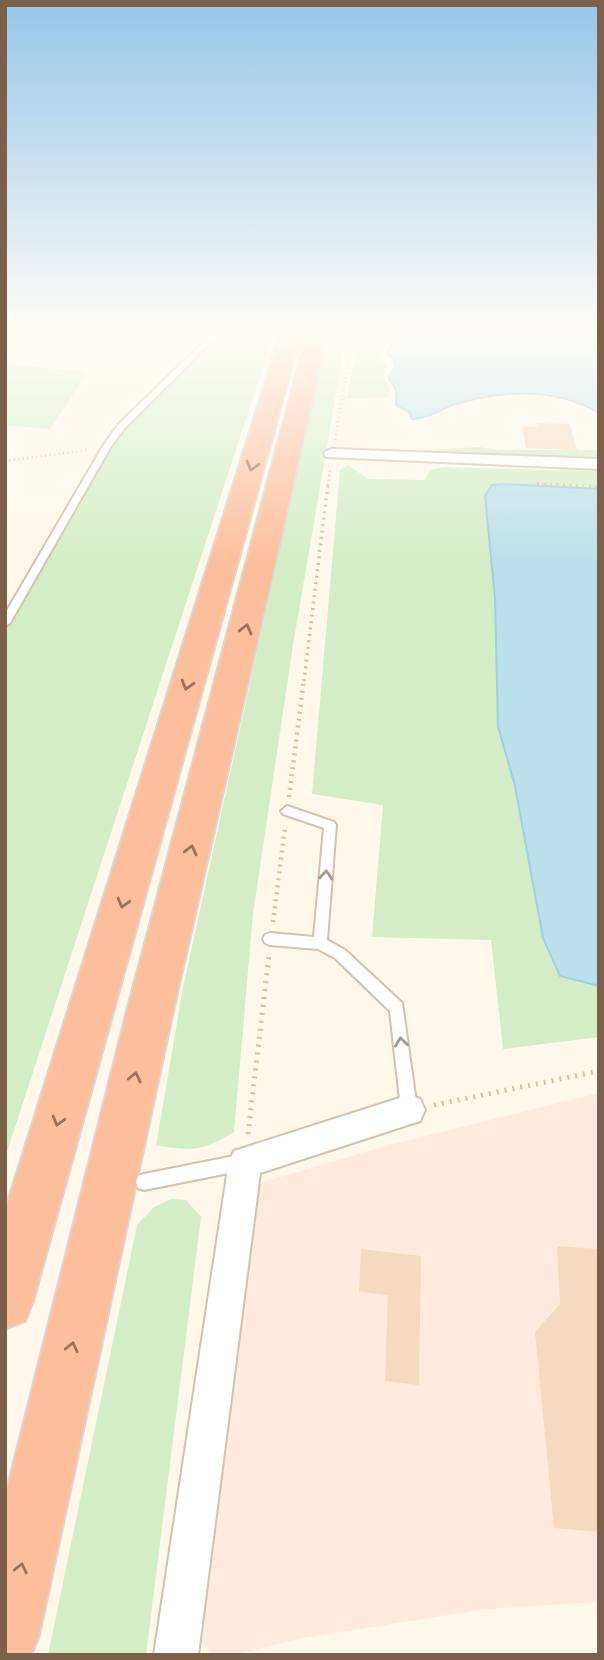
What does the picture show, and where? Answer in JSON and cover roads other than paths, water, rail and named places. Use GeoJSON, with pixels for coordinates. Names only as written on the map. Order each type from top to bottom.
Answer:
{"type":"FeatureCollection","features":[{"type":"Feature","properties":{"kind":"highway"},"geometry":{"type":"LineString","coordinates":[[5,1301],[269,407]]}},
{"type":"Feature","properties":{"kind":"highway"},"geometry":{"type":"LineString","coordinates":[[5,1635],[150,1011],[316,407]]}},
{"type":"Feature","properties":{"kind":"street"},"geometry":{"type":"LineString","coordinates":[[332,454],[599,464]]}},
{"type":"Feature","properties":{"kind":"street"},"geometry":{"type":"LineString","coordinates":[[176,1655],[245,1162],[409,1110]]}},
{"type":"Feature","properties":{"kind":"lane"},"geometry":{"type":"LineString","coordinates":[[5,623],[106,448],[121,427],[141,407]]}},
{"type":"Feature","properties":{"kind":"lane"},"geometry":{"type":"LineString","coordinates":[[287,811],[330,825],[320,943]]}},
{"type":"Feature","properties":{"kind":"lane"},"geometry":{"type":"LineString","coordinates":[[270,940],[320,943],[340,954],[397,1008],[409,1110]]}},
{"type":"Feature","properties":{"kind":"lane"},"geometry":{"type":"LineString","coordinates":[[144,1182],[245,1162]]}},
{"type":"Feature","properties":{"kind":"water"},"geometry":{"type":"Polygon","coordinates":[[[401,407],[447,407],[417,419],[412,419],[409,412],[401,407]]]}},
{"type":"Feature","properties":{"kind":"water"},"geometry":{"type":"Polygon","coordinates":[[[587,407],[599,407],[599,413],[587,407]]]}},
{"type":"Feature","properties":{"kind":"water"},"geometry":{"type":"Polygon","coordinates":[[[492,485],[599,489],[599,986],[560,976],[543,938],[515,786],[498,726],[495,598],[485,496],[492,485]]]}}]}
